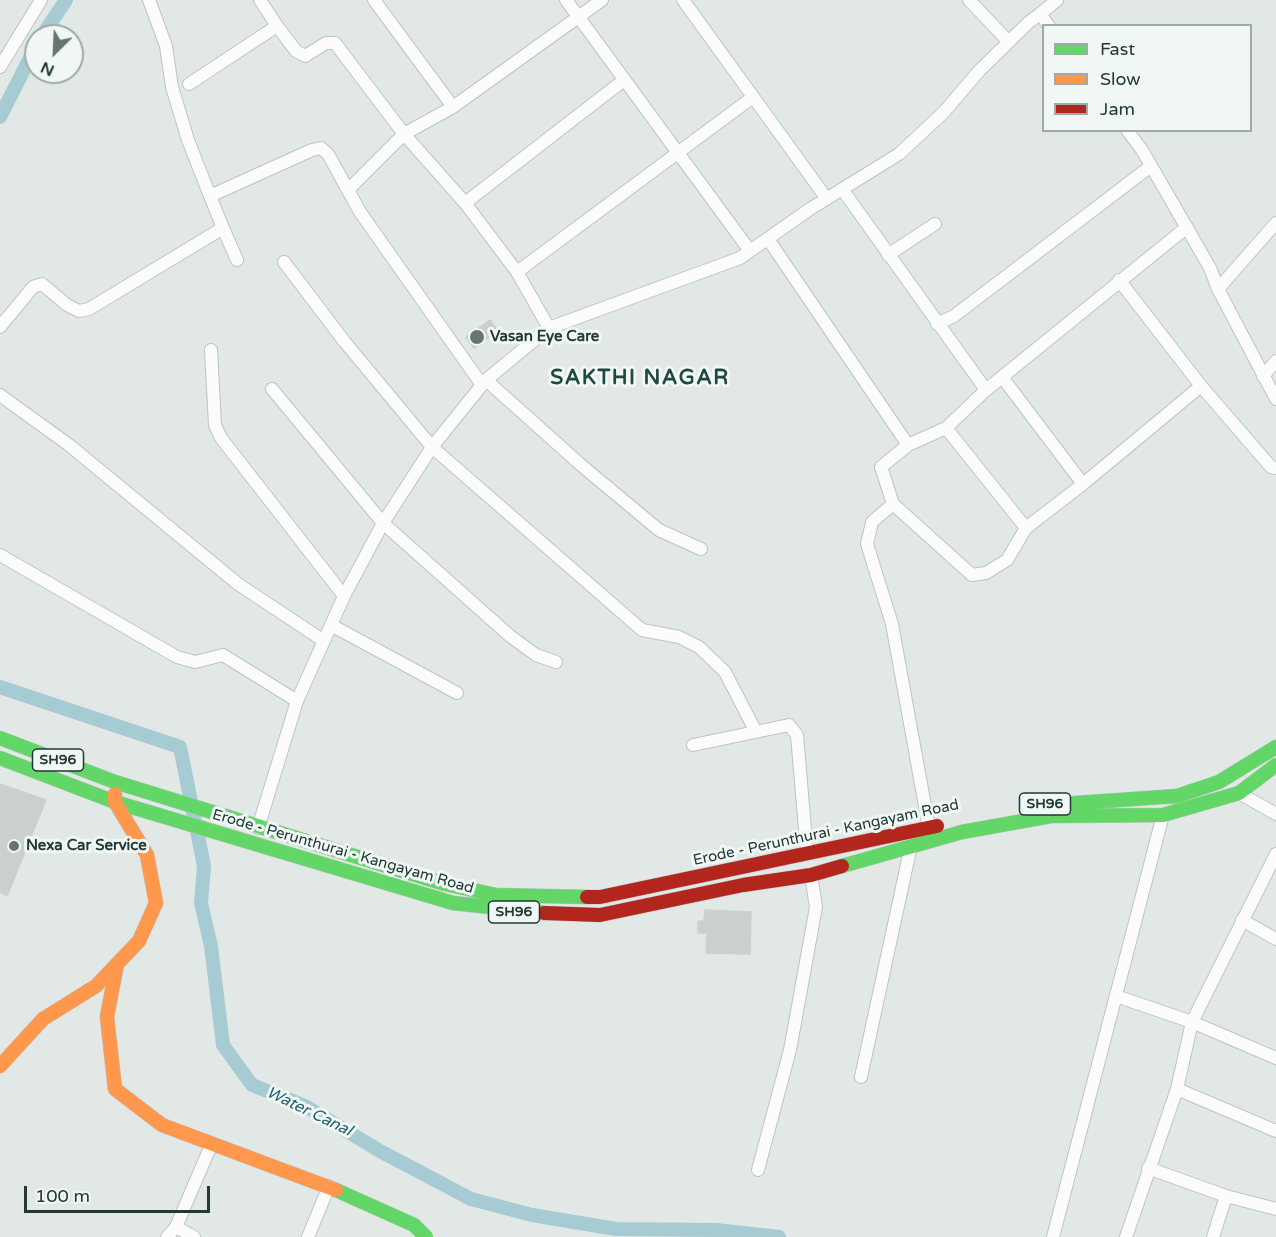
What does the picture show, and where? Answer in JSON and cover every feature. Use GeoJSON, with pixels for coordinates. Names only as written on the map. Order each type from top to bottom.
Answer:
{"type":"FeatureCollection","features":[{"type":"Feature","properties":{"kind":"main road","name":"Erode - Perunthurai - Kangayam Road"},"geometry":{"type":"LineString","coordinates":[[0,738],[115,782],[165,796],[258,828],[465,889],[496,895],[580,897],[600,897],[1046,804],[1177,796],[1219,783],[1276,747]]}},
{"type":"Feature","properties":{"kind":"main road","name":"Erode - Perunthurai - Kangayam Road"},"geometry":{"type":"LineString","coordinates":[[0,758],[115,802],[453,903],[518,912],[600,915],[743,885],[811,874],[962,832],[1051,816],[1163,815],[1239,793],[1276,765]]}},
{"type":"Feature","properties":{"kind":"main road"},"geometry":{"type":"LineString","coordinates":[[0,1066],[43,1019],[96,986],[139,941],[156,903],[147,855],[115,802],[115,782]]}},
{"type":"Feature","properties":{"kind":"main road"},"geometry":{"type":"LineString","coordinates":[[579,914],[580,897]]}},
{"type":"Feature","properties":{"kind":"main road"},"geometry":{"type":"LineString","coordinates":[[117,964],[107,1017],[115,1089],[162,1125],[329,1186],[414,1225],[426,1237]]}},
{"type":"Feature","properties":{"kind":"street"},"geometry":{"type":"LineString","coordinates":[[0,66],[41,0]]}},
{"type":"Feature","properties":{"kind":"street"},"geometry":{"type":"LineString","coordinates":[[149,0],[166,46],[172,87],[188,140],[237,260]]}},
{"type":"Feature","properties":{"kind":"street"},"geometry":{"type":"LineString","coordinates":[[260,0],[296,51],[305,56],[330,41],[334,43],[404,134],[465,203],[516,272],[549,328]]}},
{"type":"Feature","properties":{"kind":"street"},"geometry":{"type":"LineString","coordinates":[[374,0],[453,106]]}},
{"type":"Feature","properties":{"kind":"street"},"geometry":{"type":"LineString","coordinates":[[566,0],[750,251]]}},
{"type":"Feature","properties":{"kind":"street"},"geometry":{"type":"LineString","coordinates":[[348,190],[404,134],[453,106],[602,0]]}},
{"type":"Feature","properties":{"kind":"street"},"geometry":{"type":"LineString","coordinates":[[683,0],[826,199]]}},
{"type":"Feature","properties":{"kind":"street"},"geometry":{"type":"LineString","coordinates":[[969,0],[1009,42]]}},
{"type":"Feature","properties":{"kind":"street"},"geometry":{"type":"LineString","coordinates":[[258,828],[297,701],[344,596],[383,523],[432,447],[484,383],[549,328],[740,258],[826,199],[899,154],[944,112],[979,71],[1057,0]]}},
{"type":"Feature","properties":{"kind":"street"},"geometry":{"type":"LineString","coordinates":[[1040,14],[1048,24]]}},
{"type":"Feature","properties":{"kind":"street"},"geometry":{"type":"LineString","coordinates":[[189,84],[277,26]]}},
{"type":"Feature","properties":{"kind":"street"},"geometry":{"type":"LineString","coordinates":[[465,203],[624,80]]}},
{"type":"Feature","properties":{"kind":"street"},"geometry":{"type":"LineString","coordinates":[[516,272],[753,97]]}},
{"type":"Feature","properties":{"kind":"street"},"geometry":{"type":"LineString","coordinates":[[1128,132],[1152,166],[1210,268],[1218,289],[1276,399]]}},
{"type":"Feature","properties":{"kind":"street"},"geometry":{"type":"LineString","coordinates":[[210,196],[321,148],[328,154],[360,212],[484,383],[659,530],[701,549]]}},
{"type":"Feature","properties":{"kind":"street"},"geometry":{"type":"LineString","coordinates":[[937,324],[954,316],[1152,166]]}},
{"type":"Feature","properties":{"kind":"street"},"geometry":{"type":"LineString","coordinates":[[842,189],[986,390]]}},
{"type":"Feature","properties":{"kind":"street"},"geometry":{"type":"LineString","coordinates":[[1218,289],[1276,223]]}},
{"type":"Feature","properties":{"kind":"street"},"geometry":{"type":"LineString","coordinates":[[888,255],[935,224]]}},
{"type":"Feature","properties":{"kind":"street"},"geometry":{"type":"LineString","coordinates":[[1187,227],[986,390],[946,428],[908,445],[881,467],[893,504],[972,575],[986,573],[1007,560],[1026,528],[1201,386]]}},
{"type":"Feature","properties":{"kind":"street"},"geometry":{"type":"LineString","coordinates":[[0,327],[33,287],[42,284],[67,305],[79,311],[89,309],[223,228]]}},
{"type":"Feature","properties":{"kind":"street"},"geometry":{"type":"LineString","coordinates":[[768,239],[908,445]]}},
{"type":"Feature","properties":{"kind":"street"},"geometry":{"type":"LineString","coordinates":[[284,262],[344,341],[432,447],[642,630],[679,637],[699,647],[725,672],[756,732]]}},
{"type":"Feature","properties":{"kind":"street"},"geometry":{"type":"LineString","coordinates":[[1119,280],[1201,386],[1270,467],[1276,468]]}},
{"type":"Feature","properties":{"kind":"street"},"geometry":{"type":"LineString","coordinates":[[211,350],[215,425],[221,438],[344,596]]}},
{"type":"Feature","properties":{"kind":"street"},"geometry":{"type":"LineString","coordinates":[[1263,376],[1276,361]]}},
{"type":"Feature","properties":{"kind":"street"},"geometry":{"type":"LineString","coordinates":[[1002,377],[1083,484]]}},
{"type":"Feature","properties":{"kind":"street"},"geometry":{"type":"LineString","coordinates":[[272,389],[383,523],[510,636],[536,655],[556,662]]}},
{"type":"Feature","properties":{"kind":"street"},"geometry":{"type":"LineString","coordinates":[[0,395],[69,445],[238,584],[324,641]]}},
{"type":"Feature","properties":{"kind":"street"},"geometry":{"type":"LineString","coordinates":[[946,428],[1026,528]]}},
{"type":"Feature","properties":{"kind":"street"},"geometry":{"type":"LineString","coordinates":[[893,504],[872,522],[867,544],[892,624],[929,828]]}},
{"type":"Feature","properties":{"kind":"street"},"geometry":{"type":"LineString","coordinates":[[0,555],[177,657],[195,662],[223,655],[297,701]]}},
{"type":"Feature","properties":{"kind":"street"},"geometry":{"type":"LineString","coordinates":[[331,625],[457,693]]}},
{"type":"Feature","properties":{"kind":"street"},"geometry":{"type":"LineString","coordinates":[[693,745],[789,725],[797,735],[807,853]]}},
{"type":"Feature","properties":{"kind":"street"},"geometry":{"type":"LineString","coordinates":[[1239,793],[1276,814]]}},
{"type":"Feature","properties":{"kind":"street"},"geometry":{"type":"LineString","coordinates":[[1053,1237],[1163,815]]}},
{"type":"Feature","properties":{"kind":"street"},"geometry":{"type":"LineString","coordinates":[[861,1077],[911,846]]}},
{"type":"Feature","properties":{"kind":"street"},"geometry":{"type":"LineString","coordinates":[[1126,1237],[1177,1089],[1192,1022],[1276,854]]}},
{"type":"Feature","properties":{"kind":"street"},"geometry":{"type":"LineString","coordinates":[[758,1170],[790,1050],[816,907],[811,874]]}},
{"type":"Feature","properties":{"kind":"street"},"geometry":{"type":"LineString","coordinates":[[1242,920],[1276,939]]}},
{"type":"Feature","properties":{"kind":"street"},"geometry":{"type":"LineString","coordinates":[[1116,996],[1192,1022],[1276,1058]]}},
{"type":"Feature","properties":{"kind":"street"},"geometry":{"type":"LineString","coordinates":[[1177,1089],[1276,1131]]}},
{"type":"Feature","properties":{"kind":"street"},"geometry":{"type":"LineString","coordinates":[[167,1237],[176,1227],[213,1143]]}},
{"type":"Feature","properties":{"kind":"street"},"geometry":{"type":"LineString","coordinates":[[1148,1168],[1226,1196],[1276,1209]]}},
{"type":"Feature","properties":{"kind":"street"},"geometry":{"type":"LineString","coordinates":[[308,1237],[329,1186]]}},
{"type":"Feature","properties":{"kind":"street"},"geometry":{"type":"LineString","coordinates":[[1213,1237],[1226,1196]]}},
{"type":"Feature","properties":{"kind":"street"},"geometry":{"type":"LineString","coordinates":[[176,1227],[194,1237]]}},
{"type":"Feature","properties":{"kind":"building"},"geometry":{"type":"Polygon","coordinates":[[[490,320],[498,331],[474,348],[466,337],[490,320]]]}},
{"type":"Feature","properties":{"kind":"building","name":"Nexa Car Service"},"geometry":{"type":"Polygon","coordinates":[[[0,784],[46,800],[7,896],[0,892],[0,784]]]}},
{"type":"Feature","properties":{"kind":"building"},"geometry":{"type":"Polygon","coordinates":[[[705,910],[751,912],[750,954],[706,953],[707,933],[698,933],[698,921],[704,921],[705,910]]]}},
{"type":"Feature","properties":{"kind":"waterway","name":"Water Canal"},"geometry":{"type":"LineString","coordinates":[[50,24],[66,0]]}},
{"type":"Feature","properties":{"kind":"waterway","name":"Water Canal"},"geometry":{"type":"LineString","coordinates":[[0,117],[24,70]]}},
{"type":"Feature","properties":{"kind":"waterway","name":"Water Canal"},"geometry":{"type":"LineString","coordinates":[[0,687],[180,747],[204,866],[201,903],[211,946],[223,1045],[252,1085],[305,1106],[380,1151],[471,1199],[532,1215],[616,1229],[716,1230],[779,1237]]}},
{"type":"Feature","properties":{"kind":"traffic: fast"},"geometry":{"type":"LineString","coordinates":[[0,738],[115,782],[445,884],[496,895],[587,897]]}},
{"type":"Feature","properties":{"kind":"traffic: fast"},"geometry":{"type":"LineString","coordinates":[[1033,806],[1177,796],[1219,782],[1276,747]]}},
{"type":"Feature","properties":{"kind":"traffic: fast"},"geometry":{"type":"LineString","coordinates":[[0,758],[115,802],[453,903],[544,913]]}},
{"type":"Feature","properties":{"kind":"traffic: fast"},"geometry":{"type":"LineString","coordinates":[[842,866],[962,832],[1051,816],[1163,815],[1239,793],[1276,765]]}},
{"type":"Feature","properties":{"kind":"traffic: fast"},"geometry":{"type":"LineString","coordinates":[[336,1190],[414,1225],[426,1237]]}},
{"type":"Feature","properties":{"kind":"traffic: slow"},"geometry":{"type":"LineString","coordinates":[[0,1066],[43,1019],[96,986],[139,941],[156,903],[147,855],[115,802],[115,794]]}},
{"type":"Feature","properties":{"kind":"traffic: slow"},"geometry":{"type":"LineString","coordinates":[[117,964],[107,1017],[115,1089],[162,1125],[336,1190]]}},
{"type":"Feature","properties":{"kind":"traffic: jam"},"geometry":{"type":"LineString","coordinates":[[587,897],[600,897],[937,826]]}},
{"type":"Feature","properties":{"kind":"traffic: jam"},"geometry":{"type":"LineString","coordinates":[[544,913],[600,915],[743,885],[811,875],[842,866]]}},
{"type":"Feature","properties":{"kind":"place","name":"Vasan Eye Care"},"geometry":{"type":"Point","coordinates":[477,337]}},
{"type":"Feature","properties":{"kind":"place","name":"Nexa Car Service"},"geometry":{"type":"Point","coordinates":[14,846]}},
{"type":"Feature","properties":{"kind":"district","name":"SAKTHI NAGAR"},"geometry":{"type":"Point","coordinates":[640,378]}}]}
